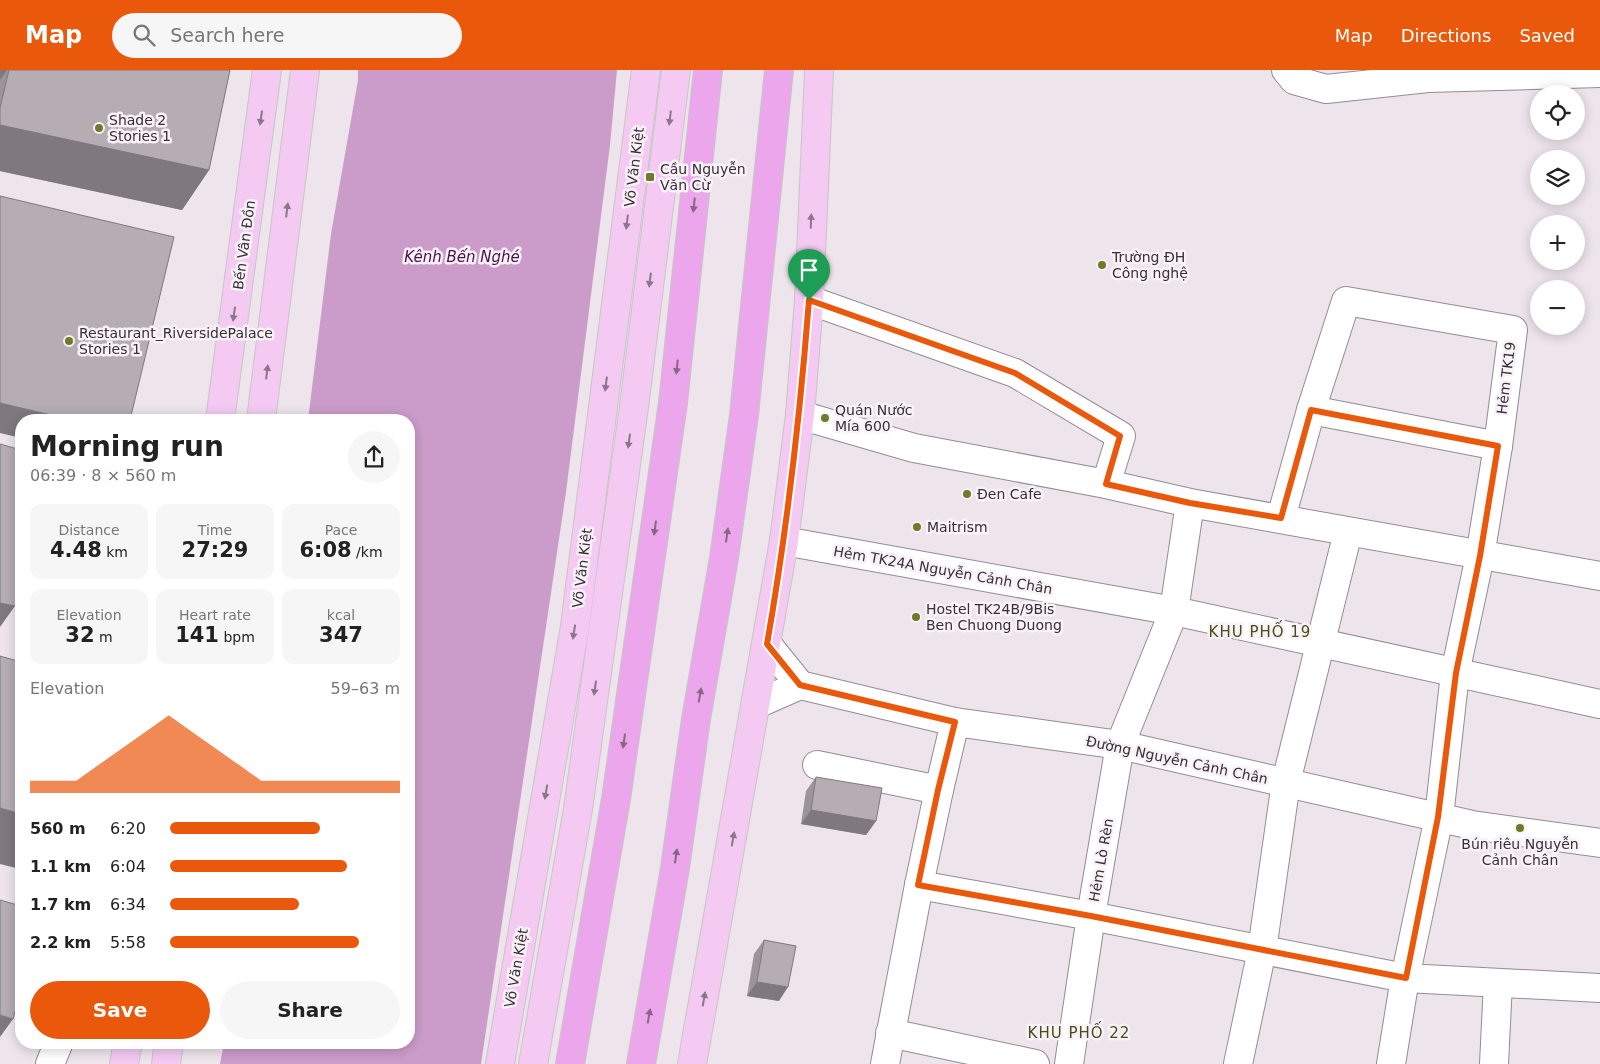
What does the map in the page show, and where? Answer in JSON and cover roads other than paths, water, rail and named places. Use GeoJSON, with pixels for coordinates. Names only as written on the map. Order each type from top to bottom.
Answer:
{"type":"FeatureCollection","features":[{"type":"Feature","properties":{"kind":"highway"},"geometry":{"type":"LineString","coordinates":[[570,1064],[616,799],[673,403],[708,70]]}},
{"type":"Feature","properties":{"kind":"highway"},"geometry":{"type":"LineString","coordinates":[[641,1064],[675,868],[696,720],[725,549],[744,415],[779,70]]}},
{"type":"Feature","properties":{"kind":"main road","name":"Bến Vân Đồn"},"geometry":{"type":"LineString","coordinates":[[221,414],[267,70]]}},
{"type":"Feature","properties":{"kind":"main road"},"geometry":{"type":"LineString","coordinates":[[261,414],[305,70]]}},
{"type":"Feature","properties":{"kind":"main road","name":"Võ Văn Kiệt"},"geometry":{"type":"LineString","coordinates":[[500,1064],[575,626],[646,70]]}},
{"type":"Feature","properties":{"kind":"main road","name":"Võ Văn Kiệt"},"geometry":{"type":"LineString","coordinates":[[532,1064],[578,809],[634,406],[676,70]]}},
{"type":"Feature","properties":{"kind":"main road"},"geometry":{"type":"LineString","coordinates":[[692,1064],[757,704],[784,541],[800,415],[809,300],[819,70]]}},
{"type":"Feature","properties":{"kind":"main road"},"geometry":{"type":"LineString","coordinates":[[124,1064],[127,1049]]}},
{"type":"Feature","properties":{"kind":"main road"},"geometry":{"type":"LineString","coordinates":[[166,1064],[168,1049]]}},
{"type":"Feature","properties":{"kind":"street"},"geometry":{"type":"LineString","coordinates":[[1286,70],[1294,80],[1326,89],[1428,78],[1600,73]]}},
{"type":"Feature","properties":{"kind":"street"},"geometry":{"type":"LineString","coordinates":[[809,300],[1015,373],[1120,436],[1106,484]]}},
{"type":"Feature","properties":{"kind":"street","name":"Hẻm TK19"},"geometry":{"type":"LineString","coordinates":[[1281,518],[1311,410],[1346,301],[1513,330],[1498,446],[1480,556],[1456,673],[1438,817],[1391,1064]]}},
{"type":"Feature","properties":{"kind":"street"},"geometry":{"type":"LineString","coordinates":[[1311,410],[1498,446]]}},
{"type":"Feature","properties":{"kind":"street"},"geometry":{"type":"LineString","coordinates":[[800,415],[914,448],[1106,484],[1190,503],[1600,576]]}},
{"type":"Feature","properties":{"kind":"street","name":"Hẻm Lò Rèn"},"geometry":{"type":"LineString","coordinates":[[1069,1064],[1091,916],[1120,745],[1174,611],[1190,503]]}},
{"type":"Feature","properties":{"kind":"street"},"geometry":{"type":"LineString","coordinates":[[1238,1064],[1262,950],[1286,782],[1348,532]]}},
{"type":"Feature","properties":{"kind":"street","name":"Hẻm TK24A Nguyễn Cảnh Chân"},"geometry":{"type":"LineString","coordinates":[[784,541],[1174,611],[1600,704]]}},
{"type":"Feature","properties":{"kind":"street"},"geometry":{"type":"LineString","coordinates":[[757,704],[800,685],[767,644]]}},
{"type":"Feature","properties":{"kind":"street","name":"Đường Nguyễn Cảnh Chân"},"geometry":{"type":"LineString","coordinates":[[800,685],[955,722],[1120,745],[1472,826],[1600,843]]}},
{"type":"Feature","properties":{"kind":"street"},"geometry":{"type":"LineString","coordinates":[[886,1064],[890,1033],[918,885],[938,790],[955,722]]}},
{"type":"Feature","properties":{"kind":"street"},"geometry":{"type":"LineString","coordinates":[[817,765],[938,790]]}},
{"type":"Feature","properties":{"kind":"street"},"geometry":{"type":"LineString","coordinates":[[918,885],[1091,916],[1406,978],[1600,988]]}},
{"type":"Feature","properties":{"kind":"street"},"geometry":{"type":"LineString","coordinates":[[1494,1064],[1498,983]]}},
{"type":"Feature","properties":{"kind":"street"},"geometry":{"type":"LineString","coordinates":[[890,1033],[955,1055],[1035,1064]]}},
{"type":"Feature","properties":{"kind":"street"},"geometry":{"type":"LineString","coordinates":[[50,1064],[56,1049]]}},
{"type":"Feature","properties":{"kind":"water","name":"Kênh Bến Nghé"},"geometry":{"type":"Polygon","coordinates":[[[358,70],[617,70],[610,145],[566,492],[481,1064],[220,1064],[223,1049],[415,1049],[415,414],[309,414],[331,234],[358,80],[358,70]]]}},
{"type":"Feature","properties":{"kind":"place","name":"Shade 2 Stories 1"},"geometry":{"type":"Point","coordinates":[99,128]}},
{"type":"Feature","properties":{"kind":"place","name":"Cầu Nguyễn Văn Cừ"},"geometry":{"type":"Point","coordinates":[650,177]}},
{"type":"Feature","properties":{"kind":"place","name":"Trường ĐH Công nghệ"},"geometry":{"type":"Point","coordinates":[1102,265]}},
{"type":"Feature","properties":{"kind":"place","name":"Restaurant_RiversidePalace Stories 1"},"geometry":{"type":"Point","coordinates":[69,341]}},
{"type":"Feature","properties":{"kind":"place","name":"Quán Nước Mía 600"},"geometry":{"type":"Point","coordinates":[825,418]}},
{"type":"Feature","properties":{"kind":"place","name":"Đen Cafe"},"geometry":{"type":"Point","coordinates":[967,494]}},
{"type":"Feature","properties":{"kind":"place","name":"Maitrism"},"geometry":{"type":"Point","coordinates":[917,527]}},
{"type":"Feature","properties":{"kind":"place","name":"Hostel TK24B/9Bis Ben Chuong Duong"},"geometry":{"type":"Point","coordinates":[916,617]}},
{"type":"Feature","properties":{"kind":"place","name":"Bún riêu Nguyễn Cảnh Chân"},"geometry":{"type":"Point","coordinates":[1520,828]}},
{"type":"Feature","properties":{"kind":"district","name":"KHU PHỐ 19"},"geometry":{"type":"Point","coordinates":[1260,632]}},
{"type":"Feature","properties":{"kind":"district","name":"KHU PHỐ 22"},"geometry":{"type":"Point","coordinates":[1079,1033]}}]}
